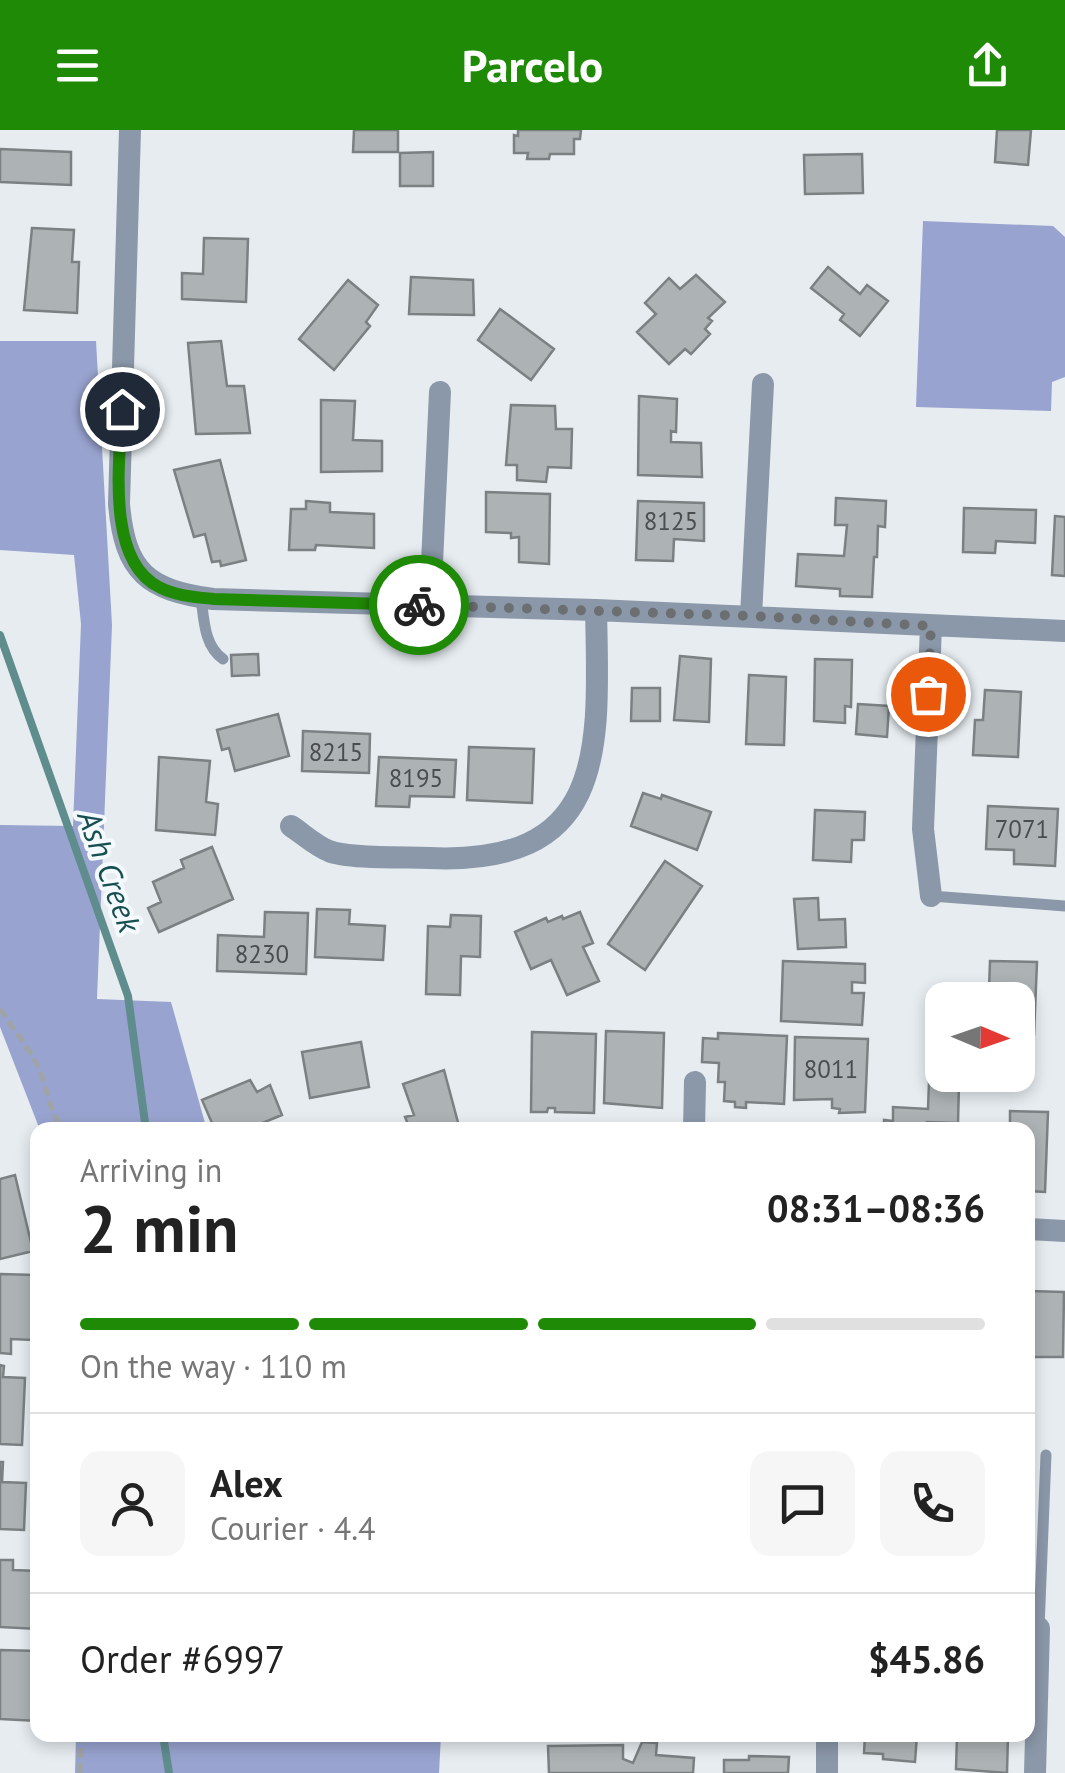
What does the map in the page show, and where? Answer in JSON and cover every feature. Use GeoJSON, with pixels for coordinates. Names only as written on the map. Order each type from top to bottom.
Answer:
{"type":"FeatureCollection","features":[{"type":"Feature","properties":{"kind":"street"},"geometry":{"type":"LineString","coordinates":[[130,130],[119,504],[121,526],[141,571],[156,586],[202,598],[596,610],[1065,631]]}},
{"type":"Feature","properties":{"kind":"street"},"geometry":{"type":"LineString","coordinates":[[751,616],[763,384]]}},
{"type":"Feature","properties":{"kind":"street"},"geometry":{"type":"LineString","coordinates":[[430,605],[440,392]]}},
{"type":"Feature","properties":{"kind":"street"},"geometry":{"type":"LineString","coordinates":[[291,826],[331,852],[454,859],[504,854],[548,832],[565,818],[581,796],[588,769],[596,610]]}},
{"type":"Feature","properties":{"kind":"street"},"geometry":{"type":"LineString","coordinates":[[931,626],[923,829],[931,896]]}},
{"type":"Feature","properties":{"kind":"street"},"geometry":{"type":"LineString","coordinates":[[694,1122],[695,1082]]}},
{"type":"Feature","properties":{"kind":"street"},"geometry":{"type":"LineString","coordinates":[[1035,1230],[1065,1231]]}},
{"type":"Feature","properties":{"kind":"street"},"geometry":{"type":"LineString","coordinates":[[1035,1773],[1039,1628]]}},
{"type":"Feature","properties":{"kind":"street"},"geometry":{"type":"LineString","coordinates":[[827,1742],[827,1773]]}},
{"type":"Feature","properties":{"kind":"lane"},"geometry":{"type":"LineString","coordinates":[[202,598],[209,641],[223,659]]}},
{"type":"Feature","properties":{"kind":"lane"},"geometry":{"type":"LineString","coordinates":[[931,896],[1065,906]]}},
{"type":"Feature","properties":{"kind":"lane"},"geometry":{"type":"LineString","coordinates":[[1039,1628],[1046,1455]]}},
{"type":"Feature","properties":{"kind":"path"},"geometry":{"type":"LineString","coordinates":[[0,1009],[36,1063],[58,1122]]}},
{"type":"Feature","properties":{"kind":"path"},"geometry":{"type":"LineString","coordinates":[[80,1773],[81,1742]]}},
{"type":"Feature","properties":{"kind":"shaded area"},"geometry":{"type":"Polygon","coordinates":[[[923,221],[1053,226],[1065,237],[1065,377],[1052,382],[1051,411],[916,407],[923,221]]]}},
{"type":"Feature","properties":{"kind":"shaded area"},"geometry":{"type":"Polygon","coordinates":[[[0,341],[96,341],[112,625],[97,999],[171,1002],[205,1122],[37,1122],[0,1027],[0,825],[73,826],[81,624],[74,555],[0,550],[0,341]]]}},
{"type":"Feature","properties":{"kind":"shaded area"},"geometry":{"type":"Polygon","coordinates":[[[76,1742],[441,1742],[439,1773],[75,1773],[76,1742]]]}},
{"type":"Feature","properties":{"kind":"building"},"geometry":{"type":"Polygon","coordinates":[[[354,130],[398,130],[398,152],[353,152],[354,130]]]}},
{"type":"Feature","properties":{"kind":"building"},"geometry":{"type":"Polygon","coordinates":[[[518,130],[581,130],[580,139],[574,139],[574,154],[527,159],[528,153],[514,153],[514,135],[518,136],[518,130]]]}},
{"type":"Feature","properties":{"kind":"building"},"geometry":{"type":"Polygon","coordinates":[[[997,130],[1031,130],[1028,165],[995,162],[997,130]]]}},
{"type":"Feature","properties":{"kind":"building"},"geometry":{"type":"Polygon","coordinates":[[[0,149],[71,152],[71,185],[0,182],[0,149]]]}},
{"type":"Feature","properties":{"kind":"building"},"geometry":{"type":"Polygon","coordinates":[[[433,152],[433,186],[400,186],[400,153],[433,152]]]}},
{"type":"Feature","properties":{"kind":"building"},"geometry":{"type":"Polygon","coordinates":[[[862,154],[863,193],[805,194],[804,155],[862,154]]]}},
{"type":"Feature","properties":{"kind":"building"},"geometry":{"type":"Polygon","coordinates":[[[32,228],[74,230],[72,262],[79,262],[77,313],[24,310],[32,228]]]}},
{"type":"Feature","properties":{"kind":"building"},"geometry":{"type":"Polygon","coordinates":[[[204,238],[248,239],[246,302],[182,299],[182,273],[203,274],[204,238]]]}},
{"type":"Feature","properties":{"kind":"building"},"geometry":{"type":"Polygon","coordinates":[[[828,267],[860,294],[867,285],[888,301],[860,336],[840,320],[844,314],[811,288],[828,267]]]}},
{"type":"Feature","properties":{"kind":"building"},"geometry":{"type":"Polygon","coordinates":[[[696,275],[725,302],[708,318],[712,321],[705,329],[710,334],[691,354],[685,349],[669,364],[637,332],[656,314],[645,303],[669,278],[680,289],[696,275]]]}},
{"type":"Feature","properties":{"kind":"building"},"geometry":{"type":"Polygon","coordinates":[[[411,277],[473,280],[474,315],[409,314],[411,277]]]}},
{"type":"Feature","properties":{"kind":"building"},"geometry":{"type":"Polygon","coordinates":[[[348,280],[378,305],[366,322],[370,326],[334,370],[299,339],[348,280]]]}},
{"type":"Feature","properties":{"kind":"building"},"geometry":{"type":"Polygon","coordinates":[[[500,309],[554,349],[531,380],[478,340],[500,309]]]}},
{"type":"Feature","properties":{"kind":"building"},"geometry":{"type":"Polygon","coordinates":[[[221,341],[227,386],[244,386],[250,433],[196,434],[188,343],[221,341]]]}},
{"type":"Feature","properties":{"kind":"building"},"geometry":{"type":"Polygon","coordinates":[[[639,396],[677,399],[676,432],[671,431],[671,442],[701,443],[702,477],[638,475],[639,396]]]}},
{"type":"Feature","properties":{"kind":"building"},"geometry":{"type":"Polygon","coordinates":[[[321,400],[355,401],[353,440],[382,441],[382,471],[321,472],[321,400]]]}},
{"type":"Feature","properties":{"kind":"building"},"geometry":{"type":"Polygon","coordinates":[[[511,405],[555,406],[556,429],[572,429],[571,468],[548,467],[546,482],[517,480],[517,465],[506,465],[511,405]]]}},
{"type":"Feature","properties":{"kind":"building"},"geometry":{"type":"Polygon","coordinates":[[[220,460],[246,560],[221,566],[220,561],[212,562],[205,534],[194,537],[174,470],[220,460]]]}},
{"type":"Feature","properties":{"kind":"building"},"geometry":{"type":"Polygon","coordinates":[[[486,492],[550,494],[549,564],[519,562],[519,537],[486,532],[486,492]]]}},
{"type":"Feature","properties":{"kind":"building"},"geometry":{"type":"Polygon","coordinates":[[[836,498],[886,501],[885,527],[878,526],[872,597],[840,596],[840,589],[796,586],[798,554],[844,556],[847,525],[835,525],[836,498]]]}},
{"type":"Feature","properties":{"kind":"building"},"geometry":{"type":"Polygon","coordinates":[[[306,501],[330,503],[330,512],[374,514],[374,548],[316,545],[315,550],[289,550],[291,509],[306,509],[306,501]]]}},
{"type":"Feature","properties":{"kind":"building"},"geometry":{"type":"Polygon","coordinates":[[[638,501],[704,503],[704,541],[674,539],[673,561],[636,560],[638,501]]]}},
{"type":"Feature","properties":{"kind":"building"},"geometry":{"type":"Polygon","coordinates":[[[964,508],[1036,510],[1035,543],[996,541],[995,553],[963,552],[964,508]]]}},
{"type":"Feature","properties":{"kind":"building"},"geometry":{"type":"Polygon","coordinates":[[[1055,516],[1065,517],[1065,576],[1052,575],[1055,516]]]}},
{"type":"Feature","properties":{"kind":"building"},"geometry":{"type":"Polygon","coordinates":[[[258,654],[259,675],[232,676],[231,655],[258,654]]]}},
{"type":"Feature","properties":{"kind":"building"},"geometry":{"type":"Polygon","coordinates":[[[680,656],[711,659],[709,722],[674,720],[680,656]]]}},
{"type":"Feature","properties":{"kind":"building"},"geometry":{"type":"Polygon","coordinates":[[[815,659],[852,660],[851,707],[845,706],[845,723],[814,721],[815,659]]]}},
{"type":"Feature","properties":{"kind":"building"},"geometry":{"type":"Polygon","coordinates":[[[749,675],[786,677],[784,745],[746,744],[749,675]]]}},
{"type":"Feature","properties":{"kind":"building"},"geometry":{"type":"Polygon","coordinates":[[[632,688],[660,688],[660,721],[631,721],[632,688]]]}},
{"type":"Feature","properties":{"kind":"building"},"geometry":{"type":"Polygon","coordinates":[[[985,690],[1021,692],[1018,757],[973,755],[975,720],[983,720],[985,690]]]}},
{"type":"Feature","properties":{"kind":"building"},"geometry":{"type":"Polygon","coordinates":[[[858,704],[889,706],[887,737],[856,734],[858,704]]]}},
{"type":"Feature","properties":{"kind":"building"},"geometry":{"type":"Polygon","coordinates":[[[278,714],[289,756],[235,771],[229,748],[222,750],[217,730],[278,714]]]}},
{"type":"Feature","properties":{"kind":"building"},"geometry":{"type":"Polygon","coordinates":[[[303,731],[370,734],[369,773],[302,771],[303,731]]]}},
{"type":"Feature","properties":{"kind":"building"},"geometry":{"type":"Polygon","coordinates":[[[469,747],[534,749],[532,803],[467,800],[469,747]]]}},
{"type":"Feature","properties":{"kind":"building"},"geometry":{"type":"Polygon","coordinates":[[[159,757],[210,761],[206,802],[218,804],[215,835],[156,830],[159,757]]]}},
{"type":"Feature","properties":{"kind":"building"},"geometry":{"type":"Polygon","coordinates":[[[379,757],[456,760],[454,797],[410,796],[409,807],[376,806],[379,757]]]}},
{"type":"Feature","properties":{"kind":"building"},"geometry":{"type":"Polygon","coordinates":[[[643,793],[661,799],[662,795],[711,812],[697,850],[631,826],[643,793]]]}},
{"type":"Feature","properties":{"kind":"building"},"geometry":{"type":"Polygon","coordinates":[[[988,806],[1058,809],[1055,866],[1014,864],[1014,850],[986,849],[988,806]]]}},
{"type":"Feature","properties":{"kind":"building"},"geometry":{"type":"Polygon","coordinates":[[[815,810],[865,812],[864,840],[852,840],[851,862],[813,860],[815,810]]]}},
{"type":"Feature","properties":{"kind":"building"},"geometry":{"type":"Polygon","coordinates":[[[212,847],[233,899],[159,932],[148,908],[161,902],[153,882],[184,868],[181,860],[212,847]]]}},
{"type":"Feature","properties":{"kind":"building"},"geometry":{"type":"Polygon","coordinates":[[[665,861],[702,886],[645,970],[608,944],[665,861]]]}},
{"type":"Feature","properties":{"kind":"building"},"geometry":{"type":"Polygon","coordinates":[[[818,898],[819,920],[845,919],[846,947],[798,949],[794,899],[818,898]]]}},
{"type":"Feature","properties":{"kind":"building"},"geometry":{"type":"Polygon","coordinates":[[[317,909],[350,910],[349,924],[385,926],[383,960],[315,957],[317,909]]]}},
{"type":"Feature","properties":{"kind":"building"},"geometry":{"type":"Polygon","coordinates":[[[265,912],[308,913],[306,974],[217,971],[218,935],[264,937],[265,912]]]}},
{"type":"Feature","properties":{"kind":"building"},"geometry":{"type":"Polygon","coordinates":[[[580,912],[593,943],[583,947],[599,981],[567,995],[551,960],[531,969],[515,932],[546,918],[548,922],[580,912]]]}},
{"type":"Feature","properties":{"kind":"building"},"geometry":{"type":"Polygon","coordinates":[[[451,915],[481,916],[480,957],[461,956],[460,995],[426,994],[428,926],[450,927],[451,915]]]}},
{"type":"Feature","properties":{"kind":"building"},"geometry":{"type":"Polygon","coordinates":[[[783,961],[865,964],[865,983],[852,982],[852,993],[864,993],[862,1025],[781,1021],[783,961]]]}},
{"type":"Feature","properties":{"kind":"building"},"geometry":{"type":"Polygon","coordinates":[[[990,961],[1037,962],[1035,1011],[1035,982],[989,982],[990,961]]]}},
{"type":"Feature","properties":{"kind":"building"},"geometry":{"type":"Polygon","coordinates":[[[606,1031],[664,1033],[662,1108],[604,1103],[606,1031]]]}},
{"type":"Feature","properties":{"kind":"building"},"geometry":{"type":"Polygon","coordinates":[[[532,1032],[596,1034],[594,1113],[555,1112],[555,1108],[531,1112],[532,1032]]]}},
{"type":"Feature","properties":{"kind":"building"},"geometry":{"type":"Polygon","coordinates":[[[718,1033],[787,1036],[784,1104],[746,1102],[746,1108],[724,1101],[725,1082],[718,1082],[719,1063],[702,1062],[703,1038],[718,1039],[718,1033]]]}},
{"type":"Feature","properties":{"kind":"building"},"geometry":{"type":"Polygon","coordinates":[[[795,1037],[868,1039],[865,1112],[839,1113],[840,1109],[832,1108],[832,1099],[794,1100],[795,1037]]]}},
{"type":"Feature","properties":{"kind":"building"},"geometry":{"type":"Polygon","coordinates":[[[361,1042],[369,1087],[310,1098],[302,1052],[361,1042]]]}},
{"type":"Feature","properties":{"kind":"building"},"geometry":{"type":"Polygon","coordinates":[[[444,1070],[458,1122],[407,1122],[405,1117],[414,1115],[403,1084],[444,1070]]]}},
{"type":"Feature","properties":{"kind":"building"},"geometry":{"type":"Polygon","coordinates":[[[250,1080],[257,1092],[270,1085],[282,1115],[265,1122],[212,1122],[202,1100],[250,1080]]]}},
{"type":"Feature","properties":{"kind":"building"},"geometry":{"type":"Polygon","coordinates":[[[929,1092],[959,1092],[958,1122],[884,1122],[893,1121],[893,1107],[928,1109],[929,1092]]]}},
{"type":"Feature","properties":{"kind":"building"},"geometry":{"type":"Polygon","coordinates":[[[1010,1111],[1048,1112],[1045,1192],[1035,1191],[1035,1122],[1010,1122],[1010,1111]]]}},
{"type":"Feature","properties":{"kind":"building"},"geometry":{"type":"Polygon","coordinates":[[[15,1175],[30,1252],[0,1259],[0,1179],[15,1175]]]}},
{"type":"Feature","properties":{"kind":"building"},"geometry":{"type":"Polygon","coordinates":[[[0,1274],[30,1275],[30,1340],[11,1339],[11,1354],[0,1353],[0,1274]]]}},
{"type":"Feature","properties":{"kind":"building"},"geometry":{"type":"Polygon","coordinates":[[[1035,1291],[1064,1292],[1063,1357],[1035,1357],[1035,1291]]]}},
{"type":"Feature","properties":{"kind":"building"},"geometry":{"type":"Polygon","coordinates":[[[0,1365],[4,1366],[3,1377],[25,1378],[22,1445],[0,1444],[0,1365]]]}},
{"type":"Feature","properties":{"kind":"building"},"geometry":{"type":"Polygon","coordinates":[[[0,1462],[2,1482],[26,1483],[24,1530],[0,1529],[0,1462]]]}},
{"type":"Feature","properties":{"kind":"building"},"geometry":{"type":"Polygon","coordinates":[[[0,1560],[13,1560],[13,1570],[30,1571],[30,1629],[0,1627],[0,1560]]]}},
{"type":"Feature","properties":{"kind":"building"},"geometry":{"type":"Polygon","coordinates":[[[0,1650],[30,1651],[30,1721],[0,1719],[0,1650]]]}},
{"type":"Feature","properties":{"kind":"building"},"geometry":{"type":"Polygon","coordinates":[[[642,1742],[657,1743],[656,1755],[694,1758],[693,1773],[549,1773],[548,1746],[623,1745],[623,1759],[633,1763],[642,1742]]]}},
{"type":"Feature","properties":{"kind":"building"},"geometry":{"type":"Polygon","coordinates":[[[865,1742],[916,1742],[915,1762],[864,1753],[865,1742]]]}},
{"type":"Feature","properties":{"kind":"building"},"geometry":{"type":"Polygon","coordinates":[[[957,1742],[1008,1742],[1007,1773],[956,1769],[957,1742]]]}},
{"type":"Feature","properties":{"kind":"building"},"geometry":{"type":"Polygon","coordinates":[[[749,1756],[789,1757],[788,1773],[724,1773],[724,1760],[749,1760],[749,1756]]]}},
{"type":"Feature","properties":{"kind":"waterway","name":"Ash Creek"},"geometry":{"type":"LineString","coordinates":[[0,635],[128,996],[145,1122]]}},
{"type":"Feature","properties":{"kind":"waterway","name":"Ash Creek"},"geometry":{"type":"LineString","coordinates":[[164,1742],[169,1773]]}},
{"type":"Feature","properties":{"kind":"way so far"},"geometry":{"type":"LineString","coordinates":[[419,605],[931,626],[928,694]]}},
{"type":"Feature","properties":{"kind":"route"},"geometry":{"type":"LineString","coordinates":[[122,409],[121,526],[141,571],[156,586],[181,595],[214,599],[419,605]]}}]}
